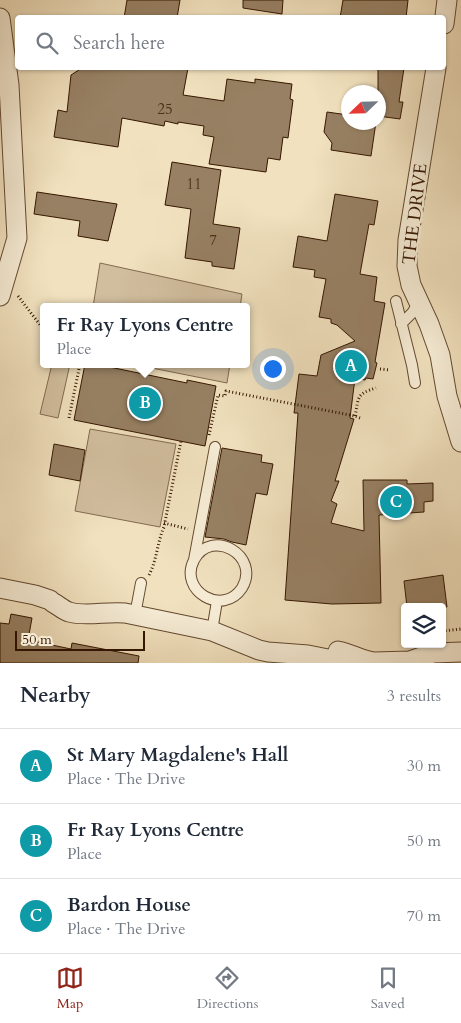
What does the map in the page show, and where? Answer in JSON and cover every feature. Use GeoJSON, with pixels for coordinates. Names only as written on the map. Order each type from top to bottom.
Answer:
{"type":"FeatureCollection","features":[{"type":"Feature","properties":{"kind":"street"},"geometry":{"type":"LineString","coordinates":[[445,15],[447,0]]}},
{"type":"Feature","properties":{"kind":"street"},"geometry":{"type":"LineString","coordinates":[[0,18],[9,85],[17,238],[9,296]]}},
{"type":"Feature","properties":{"kind":"street","name":"THE DRIVE"},"geometry":{"type":"LineString","coordinates":[[436,70],[407,247],[407,258],[412,288],[429,324],[440,355],[447,396],[461,442]]}},
{"type":"Feature","properties":{"kind":"street"},"geometry":{"type":"LineString","coordinates":[[0,588],[50,600],[64,610],[77,614],[116,612],[130,614],[212,631],[264,652],[308,654],[348,663]]}},
{"type":"Feature","properties":{"kind":"street"},"geometry":{"type":"LineString","coordinates":[[212,631],[243,633],[266,643],[301,643],[344,652],[372,662],[410,661],[433,653],[461,652]]}},
{"type":"Feature","properties":{"kind":"street"},"geometry":{"type":"LineString","coordinates":[[431,663],[461,662]]}},
{"type":"Feature","properties":{"kind":"lane"},"geometry":{"type":"LineString","coordinates":[[396,301],[415,382]]}},
{"type":"Feature","properties":{"kind":"lane"},"geometry":{"type":"LineString","coordinates":[[401,324],[418,304]]}},
{"type":"Feature","properties":{"kind":"lane"},"geometry":{"type":"LineString","coordinates":[[194,560],[215,447]]}},
{"type":"Feature","properties":{"kind":"lane"},"geometry":{"type":"LineString","coordinates":[[221,545],[238,553],[246,570],[242,588],[227,600],[217,601],[209,599],[196,589],[192,581],[191,572],[196,556],[212,546],[221,545]]}},
{"type":"Feature","properties":{"kind":"lane"},"geometry":{"type":"LineString","coordinates":[[130,614],[145,579]]}},
{"type":"Feature","properties":{"kind":"lane"},"geometry":{"type":"LineString","coordinates":[[212,631],[217,601]]}},
{"type":"Feature","properties":{"kind":"path"},"geometry":{"type":"LineString","coordinates":[[9,296],[40,326]]}},
{"type":"Feature","properties":{"kind":"path"},"geometry":{"type":"LineString","coordinates":[[69,418],[79,368]]}},
{"type":"Feature","properties":{"kind":"path"},"geometry":{"type":"LineString","coordinates":[[380,369],[390,370]]}},
{"type":"Feature","properties":{"kind":"path"},"geometry":{"type":"LineString","coordinates":[[354,416],[359,396],[365,391],[376,388]]}},
{"type":"Feature","properties":{"kind":"path"},"geometry":{"type":"LineString","coordinates":[[268,399],[360,418]]}},
{"type":"Feature","properties":{"kind":"path"},"geometry":{"type":"LineString","coordinates":[[145,579],[154,566],[180,441]]}},
{"type":"Feature","properties":{"kind":"path"},"geometry":{"type":"LineString","coordinates":[[164,523],[186,528]]}},
{"type":"Feature","properties":{"kind":"path"},"geometry":{"type":"LineString","coordinates":[[446,631],[461,629]]}},
{"type":"Feature","properties":{"kind":"shaded area"},"geometry":{"type":"Polygon","coordinates":[[[100,263],[242,294],[241,303],[94,303],[100,263]]]}},
{"type":"Feature","properties":{"kind":"shaded area"},"geometry":{"type":"Polygon","coordinates":[[[51,368],[69,368],[58,418],[40,414],[51,368]]]}},
{"type":"Feature","properties":{"kind":"shaded area"},"geometry":{"type":"Polygon","coordinates":[[[152,368],[229,368],[227,383],[152,368]]]}},
{"type":"Feature","properties":{"kind":"shaded area"},"geometry":{"type":"Polygon","coordinates":[[[90,429],[176,444],[160,527],[75,511],[90,429]]]}},
{"type":"Feature","properties":{"kind":"building"},"geometry":{"type":"Polygon","coordinates":[[[127,0],[180,0],[178,15],[124,15],[127,0]]]}},
{"type":"Feature","properties":{"kind":"building"},"geometry":{"type":"Polygon","coordinates":[[[243,0],[283,0],[282,14],[243,8],[243,0]]]}},
{"type":"Feature","properties":{"kind":"building"},"geometry":{"type":"Polygon","coordinates":[[[343,0],[408,0],[406,15],[340,15],[343,0]]]}},
{"type":"Feature","properties":{"kind":"building"},"geometry":{"type":"Polygon","coordinates":[[[79,70],[188,70],[183,95],[224,101],[227,79],[255,83],[255,79],[292,84],[290,99],[293,100],[288,138],[283,137],[280,160],[268,158],[266,172],[209,164],[214,137],[203,135],[204,126],[165,121],[164,126],[122,118],[118,147],[54,137],[58,110],[67,112],[71,75],[79,70]]]}},
{"type":"Feature","properties":{"kind":"building"},"geometry":{"type":"Polygon","coordinates":[[[378,70],[404,70],[399,102],[403,102],[400,119],[386,117],[386,85],[378,85],[378,70]]]}},
{"type":"Feature","properties":{"kind":"building"},"geometry":{"type":"Polygon","coordinates":[[[327,112],[341,114],[341,130],[375,130],[371,156],[331,150],[332,143],[324,132],[327,112]]]}},
{"type":"Feature","properties":{"kind":"building"},"geometry":{"type":"Polygon","coordinates":[[[172,162],[221,170],[213,224],[240,228],[234,269],[212,266],[212,262],[185,258],[191,209],[165,205],[172,162]]]}},
{"type":"Feature","properties":{"kind":"building"},"geometry":{"type":"Polygon","coordinates":[[[37,192],[117,204],[108,241],[78,236],[80,221],[34,214],[37,192]]]}},
{"type":"Feature","properties":{"kind":"building"},"geometry":{"type":"Polygon","coordinates":[[[335,194],[378,201],[374,225],[369,224],[360,274],[377,277],[374,301],[385,303],[373,379],[355,378],[350,418],[354,419],[335,481],[339,481],[331,501],[337,504],[331,523],[364,531],[363,480],[407,480],[407,484],[433,483],[433,501],[424,502],[424,512],[379,515],[381,603],[332,604],[285,600],[298,413],[294,413],[299,374],[317,376],[321,355],[355,341],[337,325],[331,323],[331,319],[319,317],[326,279],[314,277],[315,270],[293,267],[298,236],[327,241],[335,194]]]}},
{"type":"Feature","properties":{"kind":"building"},"geometry":{"type":"Polygon","coordinates":[[[84,368],[114,368],[187,383],[187,380],[216,386],[205,446],[74,420],[84,368]]]}},
{"type":"Feature","properties":{"kind":"building"},"geometry":{"type":"Polygon","coordinates":[[[54,444],[85,450],[80,481],[49,475],[54,444]]]}},
{"type":"Feature","properties":{"kind":"building"},"geometry":{"type":"Polygon","coordinates":[[[222,448],[262,455],[261,462],[273,464],[267,495],[256,493],[246,545],[224,539],[205,537],[222,448]]]}},
{"type":"Feature","properties":{"kind":"building"},"geometry":{"type":"Polygon","coordinates":[[[443,575],[447,607],[446,603],[407,603],[404,581],[443,575]]]}},
{"type":"Feature","properties":{"kind":"building"},"geometry":{"type":"Polygon","coordinates":[[[11,614],[32,618],[28,640],[71,649],[72,643],[139,656],[138,663],[0,663],[0,623],[9,624],[11,614]]]}},
{"type":"Feature","properties":{"kind":"place","name":"St Mary Magdalene's Hall"},"geometry":{"type":"Point","coordinates":[351,366]}},
{"type":"Feature","properties":{"kind":"place","name":"Fr Ray Lyons Centre"},"geometry":{"type":"Point","coordinates":[145,403]}},
{"type":"Feature","properties":{"kind":"place","name":"Bardon House"},"geometry":{"type":"Point","coordinates":[396,502]}}]}
